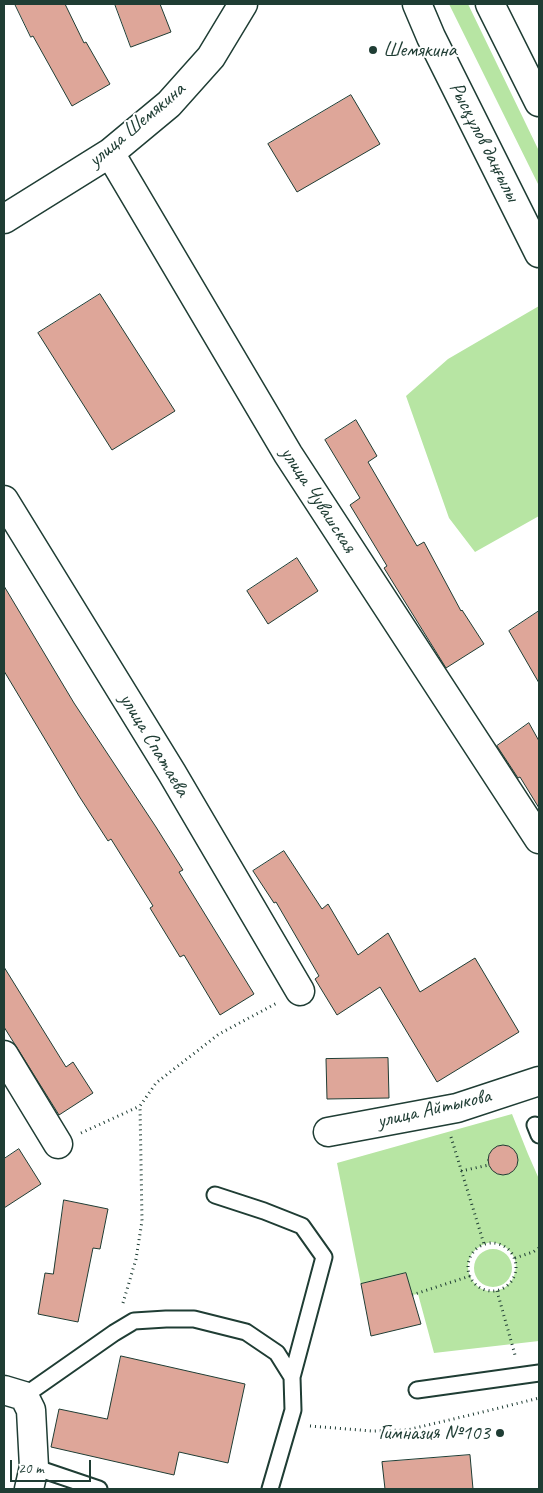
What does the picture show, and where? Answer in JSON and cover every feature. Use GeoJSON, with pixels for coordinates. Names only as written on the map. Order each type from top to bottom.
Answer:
{"type":"FeatureCollection","features":[{"type":"Feature","properties":{"kind":"street","name":"улица Шемякина"},"geometry":{"type":"LineString","coordinates":[[4,220],[110,153],[169,104],[211,57],[243,4]]}},
{"type":"Feature","properties":{"kind":"street","name":"Рысқұлов даңғылы"},"geometry":{"type":"LineString","coordinates":[[418,4],[431,38],[539,253]]}},
{"type":"Feature","properties":{"kind":"street"},"geometry":{"type":"LineString","coordinates":[[490,4],[539,102]]}},
{"type":"Feature","properties":{"kind":"street","name":"улица Чувашская"},"geometry":{"type":"LineString","coordinates":[[110,153],[288,454],[539,839]]}},
{"type":"Feature","properties":{"kind":"street","name":"улица Спатаева"},"geometry":{"type":"LineString","coordinates":[[4,500],[172,774],[300,991]]}},
{"type":"Feature","properties":{"kind":"street"},"geometry":{"type":"LineString","coordinates":[[4,1055],[58,1144]]}},
{"type":"Feature","properties":{"kind":"street","name":"улица Айтыкова"},"geometry":{"type":"LineString","coordinates":[[328,1132],[457,1108],[539,1081]]}},
{"type":"Feature","properties":{"kind":"street"},"geometry":{"type":"LineString","coordinates":[[14,1393],[31,1410],[32,1478]]}},
{"type":"Feature","properties":{"kind":"lane"},"geometry":{"type":"LineString","coordinates":[[215,1195],[302,1226],[324,1257],[292,1377],[293,1410],[270,1489]]}},
{"type":"Feature","properties":{"kind":"lane"},"geometry":{"type":"LineString","coordinates":[[14,1393],[134,1321],[166,1319],[194,1319],[246,1332],[277,1353],[292,1377]]}},
{"type":"Feature","properties":{"kind":"lane"},"geometry":{"type":"LineString","coordinates":[[417,1390],[539,1373]]}},
{"type":"Feature","properties":{"kind":"lane"},"geometry":{"type":"LineString","coordinates":[[32,1478],[99,1489]]}},
{"type":"Feature","properties":{"kind":"path"},"geometry":{"type":"LineString","coordinates":[[58,1144],[140,1106],[156,1083],[219,1034],[300,991]]}},
{"type":"Feature","properties":{"kind":"path"},"geometry":{"type":"LineString","coordinates":[[114,1333],[136,1259],[142,1221],[140,1106]]}},
{"type":"Feature","properties":{"kind":"path"},"geometry":{"type":"LineString","coordinates":[[449,1131],[484,1244]]}},
{"type":"Feature","properties":{"kind":"path"},"geometry":{"type":"LineString","coordinates":[[461,1171],[490,1165]]}},
{"type":"Feature","properties":{"kind":"path"},"geometry":{"type":"LineString","coordinates":[[491,1242],[499,1243],[511,1252],[515,1258],[515,1275],[505,1288],[497,1291],[481,1288],[474,1283],[470,1276],[468,1260],[472,1253],[484,1244],[491,1242]]}},
{"type":"Feature","properties":{"kind":"path"},"geometry":{"type":"LineString","coordinates":[[515,1258],[539,1248]]}},
{"type":"Feature","properties":{"kind":"path"},"geometry":{"type":"LineString","coordinates":[[412,1295],[470,1276]]}},
{"type":"Feature","properties":{"kind":"path"},"geometry":{"type":"LineString","coordinates":[[497,1291],[521,1376]]}},
{"type":"Feature","properties":{"kind":"path"},"geometry":{"type":"LineString","coordinates":[[289,1424],[372,1431],[407,1430],[539,1398]]}},
{"type":"Feature","properties":{"kind":"green space"},"geometry":{"type":"Polygon","coordinates":[[[449,4],[468,4],[539,151],[539,186],[449,4]]]}},
{"type":"Feature","properties":{"kind":"green space"},"geometry":{"type":"Polygon","coordinates":[[[539,306],[539,516],[475,552],[449,518],[406,396],[448,359],[539,306]]]}},
{"type":"Feature","properties":{"kind":"green space"},"geometry":{"type":"Polygon","coordinates":[[[512,1114],[539,1179],[539,1341],[434,1353],[418,1294],[412,1295],[406,1273],[361,1285],[337,1163],[512,1114]],[[491,1242],[479,1247],[471,1255],[468,1264],[469,1273],[473,1281],[480,1288],[489,1291],[499,1290],[509,1284],[516,1265],[512,1254],[497,1243],[491,1242]]]}},
{"type":"Feature","properties":{"kind":"green space"},"geometry":{"type":"Polygon","coordinates":[[[493,1249],[506,1255],[512,1268],[506,1281],[493,1287],[480,1281],[474,1268],[480,1255],[493,1249]]]}},
{"type":"Feature","properties":{"kind":"building"},"geometry":{"type":"Polygon","coordinates":[[[15,4],[65,4],[84,43],[86,42],[110,84],[72,106],[33,36],[31,37],[15,4]]]}},
{"type":"Feature","properties":{"kind":"building"},"geometry":{"type":"Polygon","coordinates":[[[115,4],[160,4],[171,32],[131,47],[115,4]]]}},
{"type":"Feature","properties":{"kind":"building"},"geometry":{"type":"Polygon","coordinates":[[[351,95],[380,144],[297,192],[268,144],[351,95]]]}},
{"type":"Feature","properties":{"kind":"building"},"geometry":{"type":"Polygon","coordinates":[[[100,294],[175,411],[112,450],[38,333],[100,294]]]}},
{"type":"Feature","properties":{"kind":"building"},"geometry":{"type":"Polygon","coordinates":[[[356,420],[377,456],[368,462],[417,546],[424,542],[461,611],[484,644],[446,668],[384,568],[387,566],[350,505],[360,498],[325,440],[356,420]]]}},
{"type":"Feature","properties":{"kind":"building"},"geometry":{"type":"Polygon","coordinates":[[[297,558],[318,591],[268,624],[247,591],[297,558]]]}},
{"type":"Feature","properties":{"kind":"building"},"geometry":{"type":"Polygon","coordinates":[[[4,586],[74,703],[183,870],[179,872],[254,994],[220,1015],[184,955],[180,957],[150,908],[153,906],[111,839],[108,841],[79,796],[4,671],[4,586]]]}},
{"type":"Feature","properties":{"kind":"building"},"geometry":{"type":"Polygon","coordinates":[[[539,611],[539,683],[509,631],[539,611]]]}},
{"type":"Feature","properties":{"kind":"building"},"geometry":{"type":"Polygon","coordinates":[[[529,723],[539,741],[539,808],[520,777],[518,778],[497,746],[529,723]]]}},
{"type":"Feature","properties":{"kind":"building"},"geometry":{"type":"Polygon","coordinates":[[[284,851],[322,909],[328,904],[358,955],[388,933],[420,992],[475,958],[519,1032],[437,1082],[380,987],[337,1015],[315,979],[319,976],[276,902],[274,903],[253,871],[284,851]]]}},
{"type":"Feature","properties":{"kind":"building"},"geometry":{"type":"Polygon","coordinates":[[[4,967],[66,1067],[73,1062],[93,1093],[59,1115],[4,1027],[4,967]]]}},
{"type":"Feature","properties":{"kind":"building"},"geometry":{"type":"Polygon","coordinates":[[[388,1058],[389,1098],[327,1099],[326,1059],[388,1058]]]}},
{"type":"Feature","properties":{"kind":"building"},"geometry":{"type":"Polygon","coordinates":[[[503,1145],[513,1150],[518,1160],[513,1170],[503,1175],[493,1170],[488,1160],[493,1150],[503,1145]]]}},
{"type":"Feature","properties":{"kind":"building"},"geometry":{"type":"Polygon","coordinates":[[[19,1149],[41,1184],[4,1208],[4,1159],[19,1149]]]}},
{"type":"Feature","properties":{"kind":"building"},"geometry":{"type":"Polygon","coordinates":[[[64,1200],[108,1209],[100,1249],[93,1248],[78,1322],[38,1314],[45,1273],[53,1274],[64,1200]]]}},
{"type":"Feature","properties":{"kind":"building"},"geometry":{"type":"Polygon","coordinates":[[[406,1273],[421,1324],[371,1336],[361,1284],[406,1273]]]}},
{"type":"Feature","properties":{"kind":"building"},"geometry":{"type":"Polygon","coordinates":[[[121,1356],[245,1384],[228,1463],[179,1452],[174,1475],[51,1447],[59,1409],[107,1419],[121,1356]]]}},
{"type":"Feature","properties":{"kind":"building"},"geometry":{"type":"Polygon","coordinates":[[[470,1455],[473,1489],[385,1489],[382,1462],[470,1455]]]}},
{"type":"Feature","properties":{"kind":"place","name":"Шемякина"},"geometry":{"type":"Point","coordinates":[373,50]}},
{"type":"Feature","properties":{"kind":"place","name":"Гимназия №103"},"geometry":{"type":"Point","coordinates":[500,1433]}}]}
